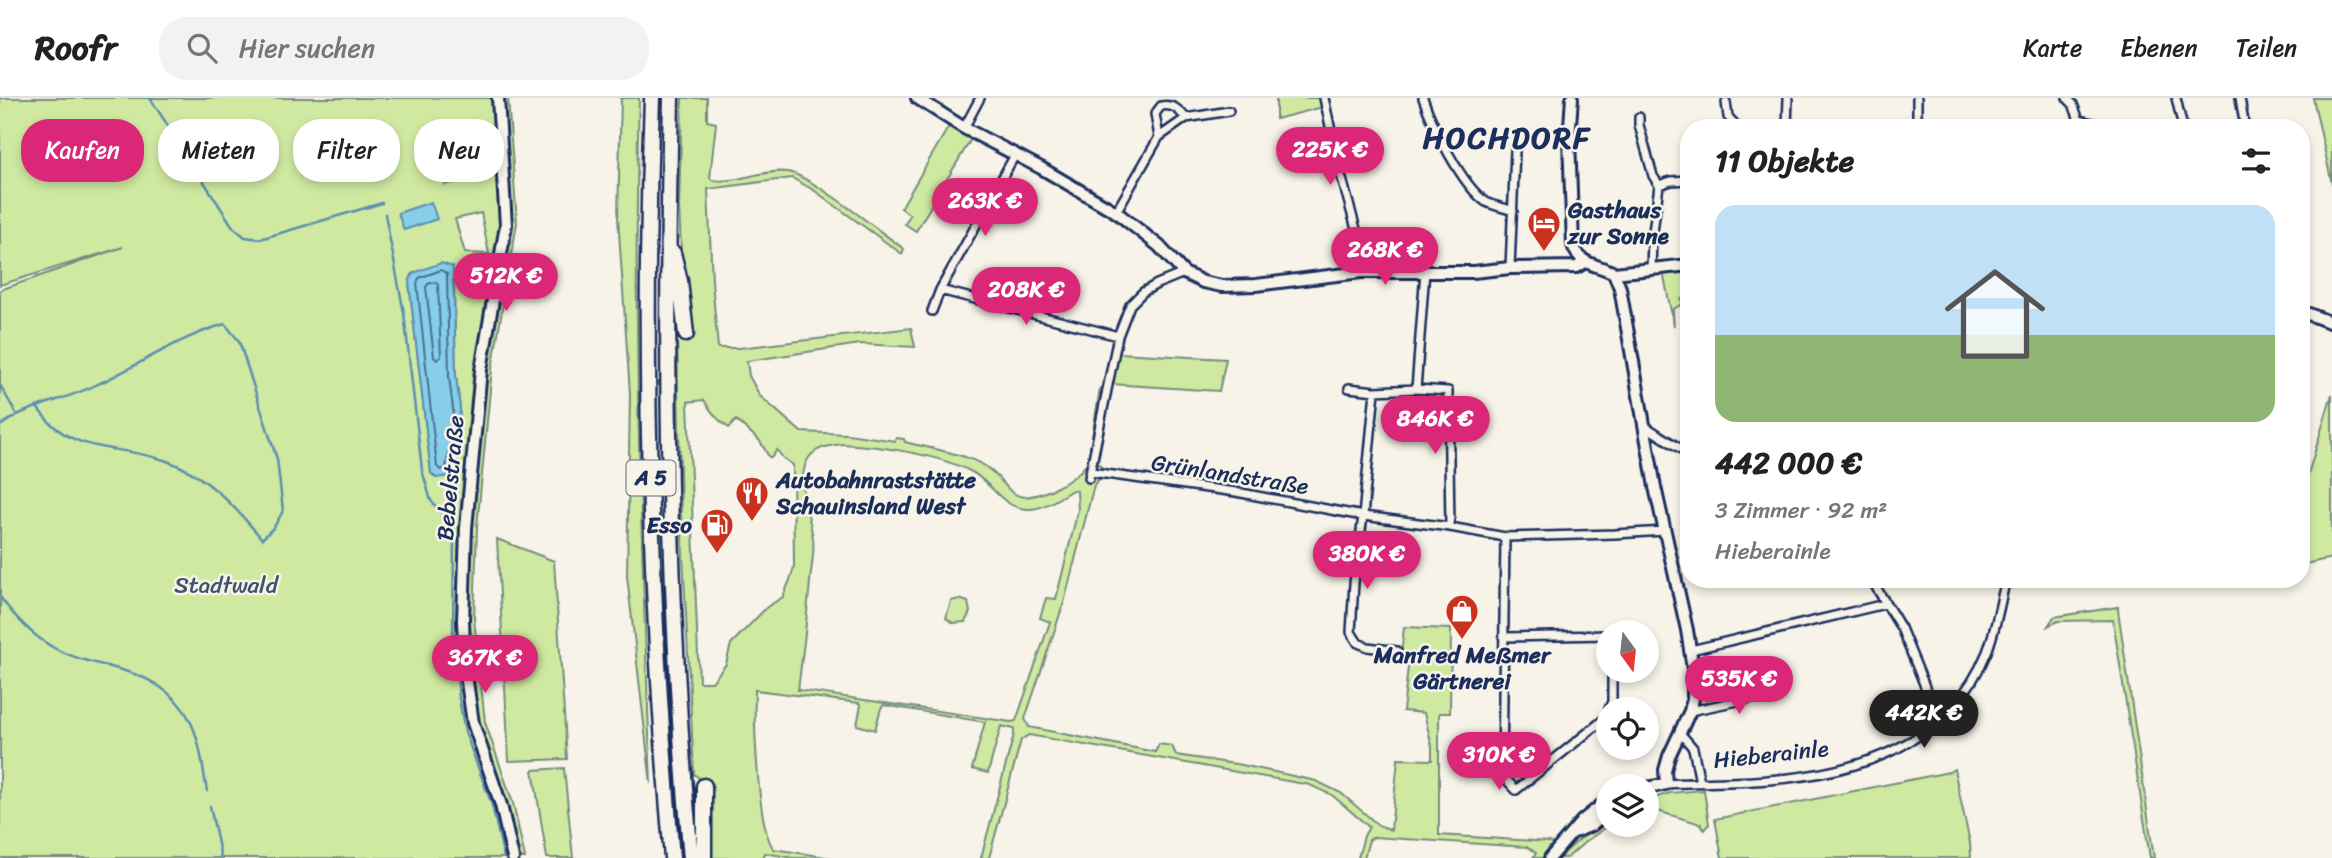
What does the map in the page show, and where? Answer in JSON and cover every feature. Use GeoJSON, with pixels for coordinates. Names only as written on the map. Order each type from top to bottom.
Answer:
{"type":"FeatureCollection","features":[{"type":"Feature","properties":{"kind":"highway","name":"A 5"},"geometry":{"type":"LineString","coordinates":[[652,98],[649,318],[651,500],[658,663],[673,858]]}},
{"type":"Feature","properties":{"kind":"highway","name":"A 5"},"geometry":{"type":"LineString","coordinates":[[671,98],[667,231],[670,497],[678,681],[691,858]]}},
{"type":"Feature","properties":{"kind":"highway"},"geometry":{"type":"LineString","coordinates":[[667,231],[680,281],[686,334]]}},
{"type":"Feature","properties":{"kind":"highway"},"geometry":{"type":"LineString","coordinates":[[704,786],[704,858]]}},
{"type":"Feature","properties":{"kind":"street","name":"Bebelstraße"},"geometry":{"type":"LineString","coordinates":[[498,98],[506,225],[481,370],[466,528],[463,621],[465,668],[473,723],[501,805],[513,858]]}},
{"type":"Feature","properties":{"kind":"street"},"geometry":{"type":"LineString","coordinates":[[917,98],[964,128],[1116,212],[1152,239],[1184,274],[1203,282],[1222,286],[1256,285],[1361,272],[1473,272],[1510,268],[1577,267],[1585,262]]}},
{"type":"Feature","properties":{"kind":"street"},"geometry":{"type":"LineString","coordinates":[[964,128],[980,98]]}},
{"type":"Feature","properties":{"kind":"street"},"geometry":{"type":"LineString","coordinates":[[1324,98],[1333,144],[1356,229],[1361,272]]}},
{"type":"Feature","properties":{"kind":"street"},"geometry":{"type":"LineString","coordinates":[[1423,98],[1427,113],[1469,186],[1487,202],[1513,211]]}},
{"type":"Feature","properties":{"kind":"street"},"geometry":{"type":"LineString","coordinates":[[1572,98],[1569,139],[1573,245],[1576,252],[1585,262],[1614,273],[1680,266]]}},
{"type":"Feature","properties":{"kind":"street"},"geometry":{"type":"LineString","coordinates":[[1787,119],[1788,98]]}},
{"type":"Feature","properties":{"kind":"street"},"geometry":{"type":"LineString","coordinates":[[1917,98],[1917,119]]}},
{"type":"Feature","properties":{"kind":"street"},"geometry":{"type":"LineString","coordinates":[[2067,98],[2073,104],[2079,119]]}},
{"type":"Feature","properties":{"kind":"street"},"geometry":{"type":"LineString","coordinates":[[2176,98],[2181,119]]}},
{"type":"Feature","properties":{"kind":"street"},"geometry":{"type":"LineString","coordinates":[[2240,98],[2244,119]]}},
{"type":"Feature","properties":{"kind":"street"},"geometry":{"type":"LineString","coordinates":[[1726,102],[1730,119]]}},
{"type":"Feature","properties":{"kind":"street"},"geometry":{"type":"LineString","coordinates":[[1159,137],[1155,114],[1161,106],[1177,108],[1186,118]]}},
{"type":"Feature","properties":{"kind":"street"},"geometry":{"type":"LineString","coordinates":[[1116,212],[1159,137],[1186,118],[1229,111]]}},
{"type":"Feature","properties":{"kind":"street"},"geometry":{"type":"LineString","coordinates":[[1639,117],[1653,176],[1659,185],[1651,240],[1651,270]]}},
{"type":"Feature","properties":{"kind":"street"},"geometry":{"type":"LineString","coordinates":[[1510,268],[1515,151]]}},
{"type":"Feature","properties":{"kind":"street"},"geometry":{"type":"LineString","coordinates":[[932,311],[940,290],[1015,155]]}},
{"type":"Feature","properties":{"kind":"street"},"geometry":{"type":"LineString","coordinates":[[1659,185],[1680,180]]}},
{"type":"Feature","properties":{"kind":"street"},"geometry":{"type":"LineString","coordinates":[[1416,389],[1425,271]]}},
{"type":"Feature","properties":{"kind":"street"},"geometry":{"type":"LineString","coordinates":[[1614,273],[1620,288],[1665,531],[1691,650],[1694,686],[1690,711],[1669,756],[1665,770],[1667,784]]}},
{"type":"Feature","properties":{"kind":"street"},"geometry":{"type":"LineString","coordinates":[[940,290],[1118,336],[1130,305],[1143,292],[1184,274]]}},
{"type":"Feature","properties":{"kind":"street"},"geometry":{"type":"LineString","coordinates":[[2310,314],[2332,323]]}},
{"type":"Feature","properties":{"kind":"street","name":"Grünlandstraße"},"geometry":{"type":"LineString","coordinates":[[1118,336],[1105,389],[1090,475],[1236,492],[1363,516],[1505,537],[1665,531]]}},
{"type":"Feature","properties":{"kind":"street"},"geometry":{"type":"LineString","coordinates":[[1349,388],[1376,391],[1448,391],[1450,527]]}},
{"type":"Feature","properties":{"kind":"street"},"geometry":{"type":"LineString","coordinates":[[1376,391],[1351,632],[1358,643],[1397,652]]}},
{"type":"Feature","properties":{"kind":"street"},"geometry":{"type":"LineString","coordinates":[[1645,426],[1680,448]]}},
{"type":"Feature","properties":{"kind":"street"},"geometry":{"type":"LineString","coordinates":[[1505,537],[1502,775],[1516,790],[1596,726]]}},
{"type":"Feature","properties":{"kind":"street"},"geometry":{"type":"LineString","coordinates":[[1876,588],[1901,628],[1924,684],[1936,725]]}},
{"type":"Feature","properties":{"kind":"street","name":"Hieberainle"},"geometry":{"type":"LineString","coordinates":[[1659,786],[1771,780],[1879,758],[1908,744],[1936,725],[1975,677],[1988,650],[2004,588]]}},
{"type":"Feature","properties":{"kind":"street"},"geometry":{"type":"LineString","coordinates":[[1691,650],[1885,604]]}},
{"type":"Feature","properties":{"kind":"street"},"geometry":{"type":"LineString","coordinates":[[1504,637],[1596,635]]}},
{"type":"Feature","properties":{"kind":"street"},"geometry":{"type":"LineString","coordinates":[[1690,711],[1781,692]]}},
{"type":"Feature","properties":{"kind":"street"},"geometry":{"type":"LineString","coordinates":[[1681,733],[1693,748],[1700,782]]}},
{"type":"Feature","properties":{"kind":"street"},"geometry":{"type":"LineString","coordinates":[[1550,858],[1582,821],[1596,810]]}},
{"type":"Feature","properties":{"kind":"street"},"geometry":{"type":"LineString","coordinates":[[1574,832],[1596,822]]}},
{"type":"Feature","properties":{"kind":"green space","name":"Stadtwald"},"geometry":{"type":"Polygon","coordinates":[[[0,98],[491,98],[493,119],[414,119],[414,182],[452,182],[444,185],[457,182],[504,182],[504,119],[495,119],[493,98],[508,98],[517,223],[492,369],[477,527],[474,619],[485,722],[513,803],[525,858],[0,858],[0,290],[123,247],[0,285],[0,98]],[[481,213],[455,219],[465,253],[489,254],[481,213]],[[454,279],[409,282],[431,473],[436,478],[460,408],[456,376],[454,279]]]}},
{"type":"Feature","properties":{"kind":"green space"},"geometry":{"type":"Polygon","coordinates":[[[621,98],[639,98],[637,356],[651,784],[627,576],[630,394],[618,217],[621,98]]]}},
{"type":"Feature","properties":{"kind":"green space"},"geometry":{"type":"Polygon","coordinates":[[[682,98],[707,98],[707,121],[716,123],[710,178],[712,180],[730,180],[778,172],[797,175],[828,193],[904,249],[902,254],[815,191],[792,178],[708,189],[718,348],[739,348],[911,328],[915,347],[860,344],[747,361],[749,376],[760,396],[801,432],[848,434],[895,441],[896,438],[904,439],[905,442],[978,462],[998,477],[1010,491],[1026,497],[1038,495],[1065,483],[1088,462],[1100,388],[1110,390],[1098,463],[1103,469],[1206,485],[1312,507],[1307,510],[1109,478],[1098,480],[1094,485],[1065,599],[1025,719],[1029,727],[1155,752],[1159,744],[1172,746],[1176,755],[1242,765],[1316,781],[1341,793],[1378,825],[1391,830],[1398,759],[1432,760],[1432,746],[1424,713],[1403,711],[1409,658],[1401,656],[1404,627],[1451,629],[1450,713],[1439,713],[1439,835],[1550,842],[1564,853],[1596,829],[1596,834],[1567,858],[1533,858],[1536,853],[1527,847],[1374,837],[1369,840],[1364,858],[1358,858],[1369,827],[1332,795],[1310,785],[1029,735],[1021,740],[989,858],[981,858],[1014,729],[1001,726],[988,773],[972,769],[985,722],[884,705],[875,730],[857,725],[861,705],[859,703],[755,690],[760,798],[768,838],[774,849],[832,858],[793,858],[765,853],[763,858],[708,858],[709,786],[694,774],[681,515],[677,339],[694,335],[681,251],[679,206],[682,98]],[[704,400],[688,402],[699,682],[712,682],[726,664],[731,644],[767,607],[783,597],[794,567],[793,465],[777,450],[769,457],[760,441],[736,420],[729,428],[715,416],[704,400]],[[842,444],[826,447],[812,454],[806,463],[803,491],[814,549],[798,690],[1016,721],[1050,622],[1040,618],[1046,598],[1056,599],[1078,510],[1077,491],[1072,490],[1039,508],[1027,509],[1010,504],[977,475],[956,465],[908,452],[842,444]]]}},
{"type":"Feature","properties":{"kind":"green space"},"geometry":{"type":"Polygon","coordinates":[[[1276,98],[1321,98],[1323,107],[1276,119],[1276,98]]]}},
{"type":"Feature","properties":{"kind":"green space"},"geometry":{"type":"Polygon","coordinates":[[[2313,98],[2332,98],[2332,184],[2313,98]]]}},
{"type":"Feature","properties":{"kind":"green space"},"geometry":{"type":"Polygon","coordinates":[[[949,126],[971,139],[916,231],[905,224],[910,215],[901,208],[949,126]]]}},
{"type":"Feature","properties":{"kind":"green space"},"geometry":{"type":"Polygon","coordinates":[[[1680,271],[1680,306],[1673,309],[1674,326],[1663,272],[1680,271]]]}},
{"type":"Feature","properties":{"kind":"green space"},"geometry":{"type":"Polygon","coordinates":[[[1119,353],[1226,359],[1219,391],[1111,384],[1119,353]]]}},
{"type":"Feature","properties":{"kind":"green space"},"geometry":{"type":"Polygon","coordinates":[[[2332,394],[2332,558],[2310,563],[2310,468],[2332,394]]]}},
{"type":"Feature","properties":{"kind":"green space"},"geometry":{"type":"Polygon","coordinates":[[[497,539],[554,561],[567,759],[509,761],[497,539]]]}},
{"type":"Feature","properties":{"kind":"green space"},"geometry":{"type":"Polygon","coordinates":[[[959,599],[968,602],[970,612],[965,622],[953,623],[946,618],[951,601],[959,599]]]}},
{"type":"Feature","properties":{"kind":"green space"},"geometry":{"type":"Polygon","coordinates":[[[2118,607],[2154,858],[2150,858],[2113,620],[2058,621],[2048,626],[2054,617],[2118,607]]]}},
{"type":"Feature","properties":{"kind":"green space"},"geometry":{"type":"Polygon","coordinates":[[[564,768],[573,858],[547,858],[533,770],[564,768]]]}},
{"type":"Feature","properties":{"kind":"green space"},"geometry":{"type":"Polygon","coordinates":[[[1954,769],[1971,858],[1722,858],[1715,819],[1954,769]]]}},
{"type":"Feature","properties":{"kind":"green space"},"geometry":{"type":"Polygon","coordinates":[[[1704,790],[1709,824],[1705,830],[1701,824],[1659,812],[1659,796],[1704,790]]]}},
{"type":"Feature","properties":{"kind":"water"},"geometry":{"type":"Polygon","coordinates":[[[431,202],[437,219],[404,230],[398,213],[431,202]]]}},
{"type":"Feature","properties":{"kind":"water"},"geometry":{"type":"Polygon","coordinates":[[[441,263],[453,267],[456,376],[460,408],[459,436],[451,476],[436,478],[431,473],[409,282],[413,273],[441,263]]]}},
{"type":"Feature","properties":{"kind":"waterway"},"geometry":{"type":"LineString","coordinates":[[150,98],[233,227],[245,237],[260,239],[382,203]]}},
{"type":"Feature","properties":{"kind":"waterway"},"geometry":{"type":"LineString","coordinates":[[385,214],[404,313],[422,470],[431,501],[441,512],[452,517],[453,633],[465,732],[492,805],[504,858]]}},
{"type":"Feature","properties":{"kind":"waterway"},"geometry":{"type":"LineString","coordinates":[[17,415],[37,407],[88,389],[176,343],[225,324],[239,341],[277,459],[283,511],[274,527],[262,539],[231,504],[195,474],[167,461],[80,441],[64,434],[50,423],[37,407]]}},
{"type":"Feature","properties":{"kind":"waterway"},"geometry":{"type":"LineString","coordinates":[[0,385],[17,415],[0,426]]}},
{"type":"Feature","properties":{"kind":"waterway"},"geometry":{"type":"LineString","coordinates":[[0,597],[24,625],[54,648],[71,656],[139,676],[170,694],[183,709],[193,728],[200,748],[207,791]]}},
{"type":"Feature","properties":{"kind":"waterway"},"geometry":{"type":"LineString","coordinates":[[210,806],[221,858]]}},
{"type":"Feature","properties":{"kind":"place","name":"Gasthaus zur Sonne"},"geometry":{"type":"Point","coordinates":[1544,253]}},
{"type":"Feature","properties":{"kind":"place","name":"Autobahnraststätte Schauinsland West"},"geometry":{"type":"Point","coordinates":[752,523]}},
{"type":"Feature","properties":{"kind":"place","name":"Esso"},"geometry":{"type":"Point","coordinates":[717,555]}},
{"type":"Feature","properties":{"kind":"place","name":"Manfred Meßmer Gärtnerei"},"geometry":{"type":"Point","coordinates":[1462,641]}},
{"type":"Feature","properties":{"kind":"district","name":"HOCHDORF"},"geometry":{"type":"Point","coordinates":[1507,138]}}]}
